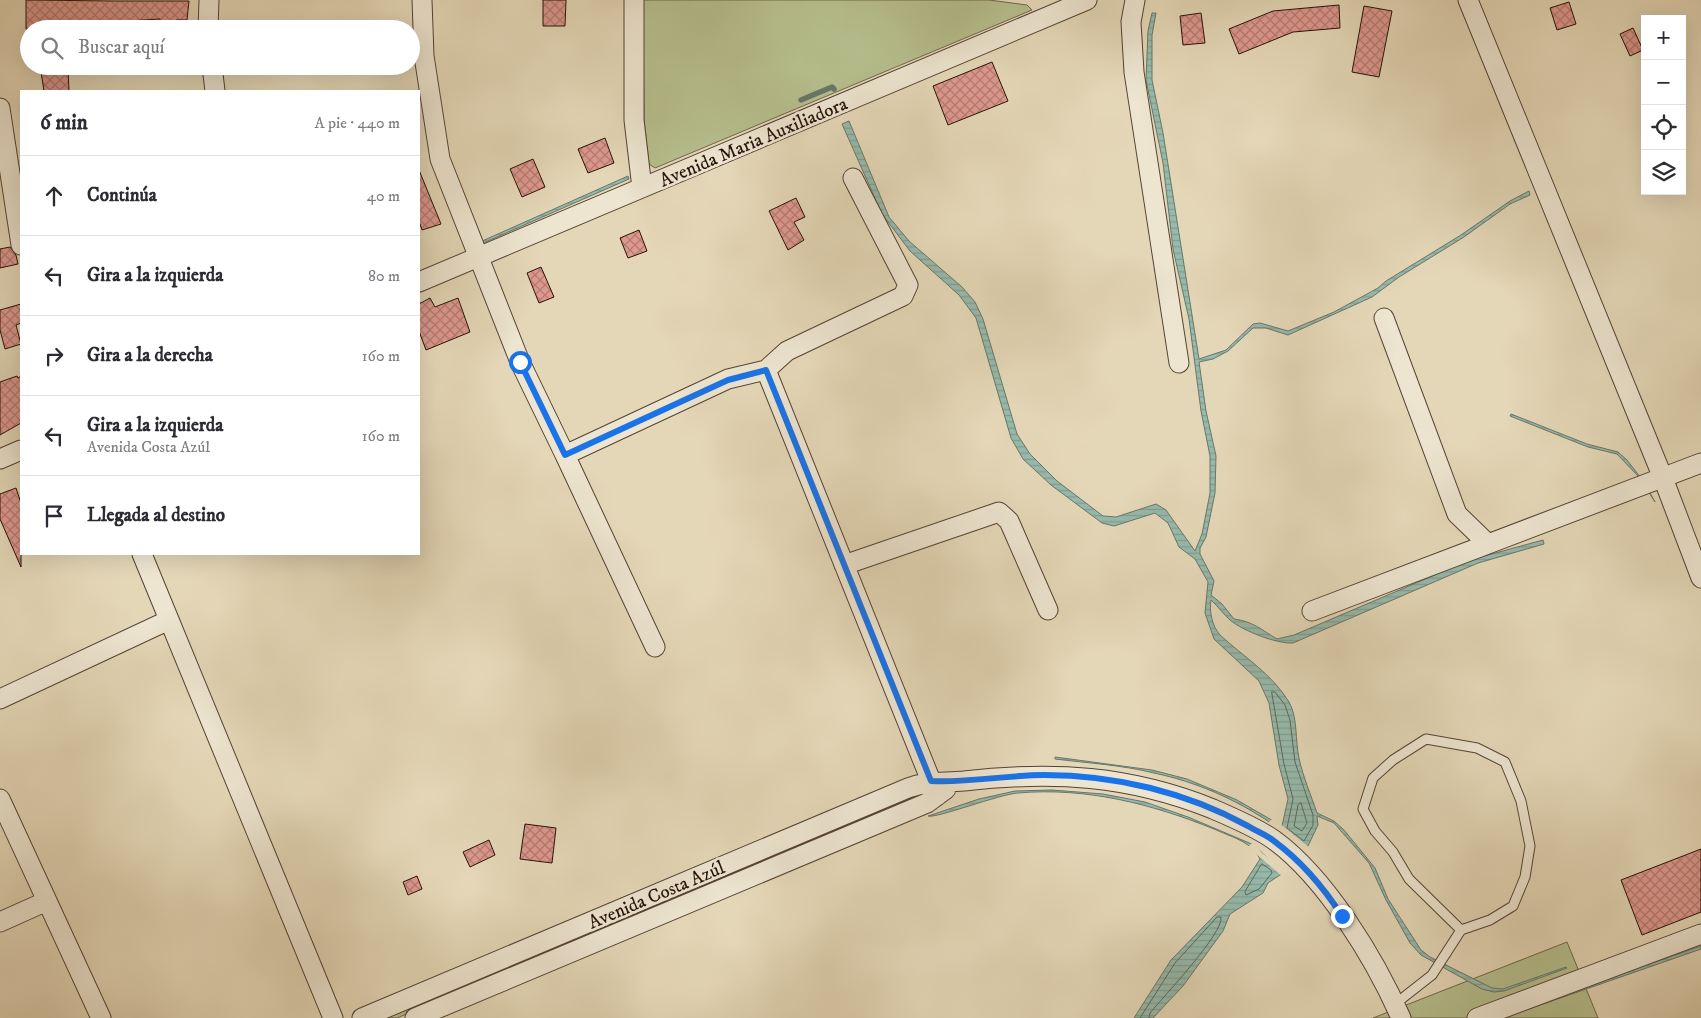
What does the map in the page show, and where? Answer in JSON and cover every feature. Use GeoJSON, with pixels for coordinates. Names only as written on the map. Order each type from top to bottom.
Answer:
{"type":"FeatureCollection","features":[{"type":"Feature","properties":{"kind":"street"},"geometry":{"type":"LineString","coordinates":[[208,20],[209,0]]}},
{"type":"Feature","properties":{"kind":"street"},"geometry":{"type":"LineString","coordinates":[[422,0],[424,56],[440,158],[520,362],[656,647]]}},
{"type":"Feature","properties":{"kind":"street"},"geometry":{"type":"LineString","coordinates":[[634,0],[634,120],[642,188]]}},
{"type":"Feature","properties":{"kind":"street","name":"Avenida Maria Auxiliadora"},"geometry":{"type":"LineString","coordinates":[[420,282],[1088,0]]}},
{"type":"Feature","properties":{"kind":"street"},"geometry":{"type":"LineString","coordinates":[[1135,0],[1131,22],[1134,72],[1179,363]]}},
{"type":"Feature","properties":{"kind":"street"},"geometry":{"type":"LineString","coordinates":[[1468,0],[1701,578]]}},
{"type":"Feature","properties":{"kind":"street"},"geometry":{"type":"LineString","coordinates":[[213,75],[215,90]]}},
{"type":"Feature","properties":{"kind":"street"},"geometry":{"type":"LineString","coordinates":[[0,108],[2,146],[20,240]]}},
{"type":"Feature","properties":{"kind":"street"},"geometry":{"type":"LineString","coordinates":[[565,455],[728,380],[766,370],[787,351],[903,296],[908,285],[853,178]]}},
{"type":"Feature","properties":{"kind":"street"},"geometry":{"type":"LineString","coordinates":[[1384,318],[1457,514],[1488,544]]}},
{"type":"Feature","properties":{"kind":"street"},"geometry":{"type":"LineString","coordinates":[[766,370],[934,788]]}},
{"type":"Feature","properties":{"kind":"street"},"geometry":{"type":"LineString","coordinates":[[0,459],[20,450]]}},
{"type":"Feature","properties":{"kind":"street"},"geometry":{"type":"LineString","coordinates":[[1312,611],[1701,463]]}},
{"type":"Feature","properties":{"kind":"street"},"geometry":{"type":"LineString","coordinates":[[844,565],[999,512],[1009,521],[1048,610]]}},
{"type":"Feature","properties":{"kind":"street"},"geometry":{"type":"LineString","coordinates":[[142,555],[334,1018]]}},
{"type":"Feature","properties":{"kind":"street"},"geometry":{"type":"LineString","coordinates":[[0,699],[169,620]]}},
{"type":"Feature","properties":{"kind":"street","name":"Avenida Costa Azúl"},"geometry":{"type":"LineString","coordinates":[[362,1018],[908,788],[934,788],[953,782],[1012,776],[1045,775],[1116,781],[1182,797],[1230,816],[1274,840],[1312,875],[1352,930],[1398,1011]]}},
{"type":"Feature","properties":{"kind":"street","name":"Avenida Costa Azúl"},"geometry":{"type":"LineString","coordinates":[[415,1018],[927,803],[934,788]]}},
{"type":"Feature","properties":{"kind":"street"},"geometry":{"type":"LineString","coordinates":[[0,799],[101,1018]]}},
{"type":"Feature","properties":{"kind":"street"},"geometry":{"type":"LineString","coordinates":[[0,922],[47,901]]}},
{"type":"Feature","properties":{"kind":"street"},"geometry":{"type":"LineString","coordinates":[[1477,1018],[1701,934]]}},
{"type":"Feature","properties":{"kind":"street"},"geometry":{"type":"LineString","coordinates":[[531,947],[539,966]]}},
{"type":"Feature","properties":{"kind":"lane"},"geometry":{"type":"LineString","coordinates":[[1398,1011],[1432,975],[1461,930],[1490,920],[1513,906],[1525,877],[1530,846],[1521,801],[1505,762],[1476,748],[1426,739],[1393,760],[1373,778],[1364,809],[1375,831],[1393,852],[1409,879],[1461,930]]}},
{"type":"Feature","properties":{"kind":"green space"},"geometry":{"type":"Polygon","coordinates":[[[643,0],[989,0],[1027,5],[1032,10],[655,168],[649,164],[644,120],[643,0]]]}},
{"type":"Feature","properties":{"kind":"green space"},"geometry":{"type":"Polygon","coordinates":[[[928,791],[555,950],[550,948],[911,793],[928,791]]]}},
{"type":"Feature","properties":{"kind":"green space"},"geometry":{"type":"Polygon","coordinates":[[[1567,942],[1598,1018],[1373,1018],[1567,942]]]}},
{"type":"Feature","properties":{"kind":"green space"},"geometry":{"type":"Polygon","coordinates":[[[519,960],[519,966],[397,1018],[377,1018],[519,960]]]}},
{"type":"Feature","properties":{"kind":"water"},"geometry":{"type":"Polygon","coordinates":[[[1152,13],[1156,13],[1152,35],[1152,80],[1163,133],[1199,359],[1226,350],[1253,324],[1260,323],[1288,331],[1334,312],[1378,288],[1510,201],[1529,191],[1530,195],[1510,204],[1464,237],[1399,277],[1372,297],[1288,335],[1266,328],[1253,328],[1228,351],[1213,359],[1199,362],[1206,411],[1216,456],[1215,493],[1206,537],[1200,548],[1200,554],[1214,581],[1211,595],[1222,604],[1234,619],[1252,624],[1277,639],[1294,635],[1470,560],[1543,540],[1544,544],[1478,563],[1293,643],[1269,639],[1243,628],[1230,620],[1211,600],[1210,609],[1213,623],[1220,635],[1266,674],[1289,702],[1294,715],[1301,765],[1317,813],[1334,821],[1344,830],[1375,868],[1388,899],[1421,950],[1430,957],[1492,988],[1503,989],[1567,968],[1504,991],[1494,992],[1482,989],[1421,955],[1410,943],[1386,900],[1369,863],[1334,823],[1317,816],[1318,825],[1306,850],[1254,812],[1196,785],[1142,770],[1055,759],[1055,757],[1152,770],[1187,779],[1237,800],[1282,826],[1288,799],[1279,765],[1269,703],[1259,681],[1214,639],[1205,613],[1208,582],[1195,559],[1179,547],[1168,523],[1155,513],[1114,526],[1102,523],[1051,485],[1023,459],[1011,438],[976,318],[959,295],[910,251],[882,214],[842,124],[849,121],[889,217],[909,241],[962,287],[975,302],[983,319],[1017,434],[1030,454],[1057,481],[1103,516],[1116,517],[1156,504],[1166,510],[1195,551],[1202,534],[1210,493],[1210,456],[1201,411],[1189,319],[1173,249],[1163,163],[1146,80],[1148,31],[1152,13]]]}},
{"type":"Feature","properties":{"kind":"water"},"geometry":{"type":"Polygon","coordinates":[[[628,176],[629,179],[481,244],[480,242],[628,176]]]}},
{"type":"Feature","properties":{"kind":"water"},"geometry":{"type":"Polygon","coordinates":[[[1511,414],[1587,444],[1618,452],[1627,460],[1644,482],[1655,502],[1639,477],[1617,454],[1588,447],[1510,416],[1511,414]]]}},
{"type":"Feature","properties":{"kind":"water"},"geometry":{"type":"Polygon","coordinates":[[[1052,790],[1103,794],[1145,802],[1188,817],[1254,845],[1283,873],[1268,883],[1263,893],[1230,914],[1223,931],[1183,986],[1153,1018],[1134,1018],[1171,960],[1242,887],[1260,859],[1251,848],[1234,837],[1191,820],[1143,805],[1094,795],[1043,792],[1009,794],[942,814],[928,816],[979,799],[1015,791],[1052,790]]]}},
{"type":"Feature","properties":{"kind":"water"},"geometry":{"type":"Polygon","coordinates":[[[1701,946],[1701,949],[1503,1018],[1494,1018],[1701,946]]]}},
{"type":"Feature","properties":{"kind":"pier"},"geometry":{"type":"Polygon","coordinates":[[[1273,818],[1310,848],[1308,852],[1305,852],[1268,823],[1273,818]]]}},
{"type":"Feature","properties":{"kind":"pier"},"geometry":{"type":"Polygon","coordinates":[[[1253,842],[1262,853],[1285,871],[1285,875],[1282,876],[1248,847],[1253,842]]]}},
{"type":"Feature","properties":{"kind":"building"},"geometry":{"type":"Polygon","coordinates":[[[26,0],[189,1],[187,20],[26,20],[26,0]]]}},
{"type":"Feature","properties":{"kind":"building"},"geometry":{"type":"Polygon","coordinates":[[[543,0],[566,0],[565,26],[543,26],[543,0]]]}},
{"type":"Feature","properties":{"kind":"building"},"geometry":{"type":"Polygon","coordinates":[[[1569,2],[1576,24],[1557,30],[1550,8],[1569,2]]]}},
{"type":"Feature","properties":{"kind":"building"},"geometry":{"type":"Polygon","coordinates":[[[1339,5],[1340,28],[1293,32],[1239,54],[1229,29],[1273,11],[1339,5]]]}},
{"type":"Feature","properties":{"kind":"building"},"geometry":{"type":"Polygon","coordinates":[[[1364,6],[1392,11],[1379,77],[1352,72],[1364,6]]]}},
{"type":"Feature","properties":{"kind":"building"},"geometry":{"type":"Polygon","coordinates":[[[1201,13],[1205,43],[1183,45],[1180,16],[1201,13]]]}},
{"type":"Feature","properties":{"kind":"building"},"geometry":{"type":"Polygon","coordinates":[[[1633,28],[1641,46],[1641,51],[1630,56],[1620,34],[1633,28]]]}},
{"type":"Feature","properties":{"kind":"building"},"geometry":{"type":"Polygon","coordinates":[[[992,62],[1008,101],[948,125],[933,86],[992,62]]]}},
{"type":"Feature","properties":{"kind":"building"},"geometry":{"type":"Polygon","coordinates":[[[41,75],[68,75],[69,90],[44,90],[41,75]]]}},
{"type":"Feature","properties":{"kind":"building"},"geometry":{"type":"Polygon","coordinates":[[[605,138],[614,163],[588,173],[578,149],[605,138]]]}},
{"type":"Feature","properties":{"kind":"building"},"geometry":{"type":"Polygon","coordinates":[[[533,159],[545,187],[522,197],[510,169],[533,159]]]}},
{"type":"Feature","properties":{"kind":"building"},"geometry":{"type":"Polygon","coordinates":[[[420,172],[441,224],[422,230],[420,224],[420,172]]]}},
{"type":"Feature","properties":{"kind":"building"},"geometry":{"type":"Polygon","coordinates":[[[796,198],[805,217],[794,222],[804,240],[788,250],[769,211],[796,198]]]}},
{"type":"Feature","properties":{"kind":"building"},"geometry":{"type":"Polygon","coordinates":[[[639,230],[647,251],[628,258],[620,238],[639,230]]]}},
{"type":"Feature","properties":{"kind":"building"},"geometry":{"type":"Polygon","coordinates":[[[10,247],[16,255],[18,264],[0,268],[0,249],[10,247]]]}},
{"type":"Feature","properties":{"kind":"building"},"geometry":{"type":"Polygon","coordinates":[[[541,267],[554,297],[539,303],[527,273],[541,267]]]}},
{"type":"Feature","properties":{"kind":"building"},"geometry":{"type":"Polygon","coordinates":[[[430,298],[435,307],[458,298],[470,332],[426,350],[420,334],[420,303],[430,298]]]}},
{"type":"Feature","properties":{"kind":"building"},"geometry":{"type":"Polygon","coordinates":[[[20,304],[20,323],[16,325],[20,344],[5,349],[0,330],[0,310],[20,304]]]}},
{"type":"Feature","properties":{"kind":"building"},"geometry":{"type":"Polygon","coordinates":[[[20,377],[20,424],[0,435],[0,382],[20,377]]]}},
{"type":"Feature","properties":{"kind":"building"},"geometry":{"type":"Polygon","coordinates":[[[16,488],[20,500],[21,567],[0,519],[0,494],[16,488]]]}},
{"type":"Feature","properties":{"kind":"building"},"geometry":{"type":"Polygon","coordinates":[[[525,824],[556,828],[552,863],[520,859],[525,824]]]}},
{"type":"Feature","properties":{"kind":"building"},"geometry":{"type":"Polygon","coordinates":[[[489,840],[495,855],[470,867],[463,852],[489,840]]]}},
{"type":"Feature","properties":{"kind":"building"},"geometry":{"type":"Polygon","coordinates":[[[1701,849],[1701,912],[1642,935],[1621,880],[1701,849]]]}},
{"type":"Feature","properties":{"kind":"building"},"geometry":{"type":"Polygon","coordinates":[[[417,876],[422,889],[408,895],[403,882],[417,876]]]}},
{"type":"Feature","properties":{"kind":"waterway"},"geometry":{"type":"LineString","coordinates":[[801,100],[832,87],[834,89]]}},
{"type":"Feature","properties":{"kind":"route"},"geometry":{"type":"LineString","coordinates":[[520,362],[565,455],[728,380],[766,370],[931,781],[953,782],[1012,776],[1085,776],[1148,787],[1182,797],[1230,816],[1274,840],[1312,875],[1342,916]]}}]}
